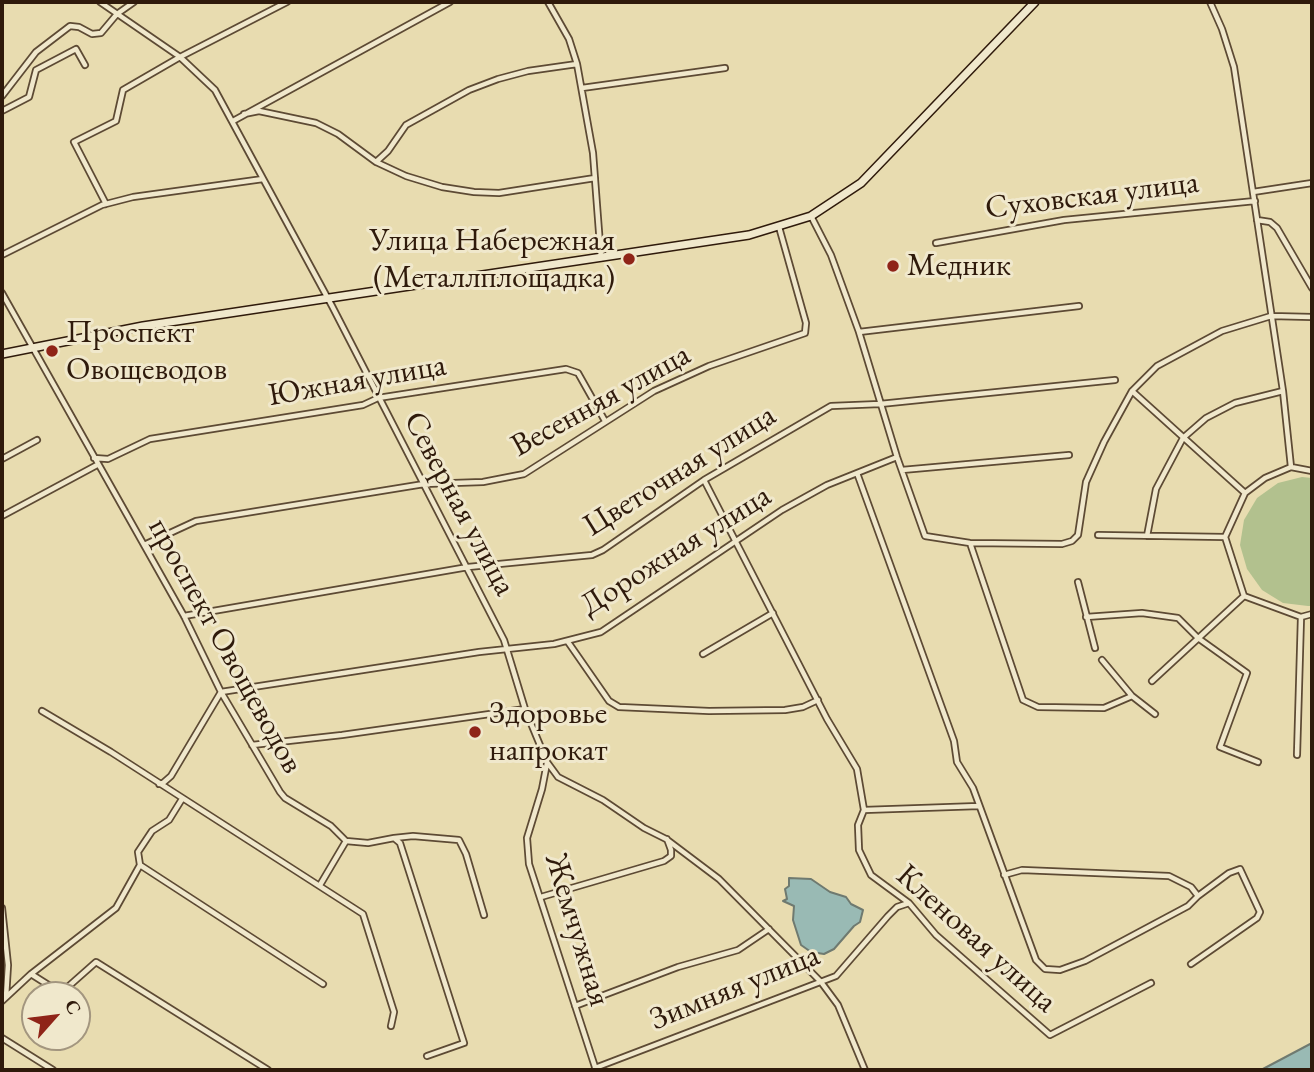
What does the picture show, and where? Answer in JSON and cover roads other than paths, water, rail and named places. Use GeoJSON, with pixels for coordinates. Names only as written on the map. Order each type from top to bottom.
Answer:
{"type":"FeatureCollection","features":[{"type":"Feature","properties":{"kind":"street","name":"Северная улица"},"geometry":{"type":"LineString","coordinates":[[100,2],[180,57],[215,90],[504,640],[525,709],[547,762],[558,777],[603,800],[644,828],[666,839],[719,879],[821,982],[838,1005],[865,1070]]}},
{"type":"Feature","properties":{"kind":"street"},"geometry":{"type":"LineString","coordinates":[[2,96],[36,52],[70,26],[79,27],[92,34],[100,33],[117,13],[135,2]]}},
{"type":"Feature","properties":{"kind":"street"},"geometry":{"type":"LineString","coordinates":[[106,204],[74,142],[116,121],[124,90],[180,57],[287,2]]}},
{"type":"Feature","properties":{"kind":"street"},"geometry":{"type":"LineString","coordinates":[[233,121],[450,2]]}},
{"type":"Feature","properties":{"kind":"street"},"geometry":{"type":"LineString","coordinates":[[548,2],[569,39],[582,88],[595,178],[601,257]]}},
{"type":"Feature","properties":{"kind":"street"},"geometry":{"type":"LineString","coordinates":[[2,354],[143,326],[749,235],[779,227],[811,216],[861,183],[1035,2]]}},
{"type":"Feature","properties":{"kind":"street"},"geometry":{"type":"LineString","coordinates":[[1210,2],[1234,67],[1283,391],[1291,467]]}},
{"type":"Feature","properties":{"kind":"street"},"geometry":{"type":"LineString","coordinates":[[2,111],[29,97],[36,70],[76,49],[85,65]]}},
{"type":"Feature","properties":{"kind":"street"},"geometry":{"type":"LineString","coordinates":[[376,162],[388,151],[407,125],[469,90],[498,79],[577,64]]}},
{"type":"Feature","properties":{"kind":"street"},"geometry":{"type":"LineString","coordinates":[[582,88],[725,68]]}},
{"type":"Feature","properties":{"kind":"street"},"geometry":{"type":"LineString","coordinates":[[244,114],[259,111],[316,123],[338,134],[376,162],[406,176],[442,187],[499,193],[595,178]]}},
{"type":"Feature","properties":{"kind":"street"},"geometry":{"type":"LineString","coordinates":[[2,255],[106,204],[133,197],[263,179]]}},
{"type":"Feature","properties":{"kind":"street"},"geometry":{"type":"LineString","coordinates":[[1253,192],[1312,183]]}},
{"type":"Feature","properties":{"kind":"street","name":"Суховская улица"},"geometry":{"type":"LineString","coordinates":[[936,243],[1064,220],[1255,201]]}},
{"type":"Feature","properties":{"kind":"street"},"geometry":{"type":"LineString","coordinates":[[811,216],[831,255],[859,332],[897,457],[925,536],[970,543],[1062,544],[1072,541],[1078,535],[1086,482],[1132,391],[1157,366],[1222,331],[1271,316],[1312,317]]}},
{"type":"Feature","properties":{"kind":"street"},"geometry":{"type":"LineString","coordinates":[[1258,220],[1270,222],[1277,228],[1312,288]]}},
{"type":"Feature","properties":{"kind":"street","name":"Весенняя улица"},"geometry":{"type":"LineString","coordinates":[[144,545],[196,521],[424,484],[483,482],[524,474],[654,391],[698,371],[806,333],[806,324],[779,227]]}},
{"type":"Feature","properties":{"kind":"street","name":"проспект Овощеводов"},"geometry":{"type":"LineString","coordinates":[[2,293],[184,616],[221,692],[267,773],[285,798],[322,820],[346,841]]}},
{"type":"Feature","properties":{"kind":"street"},"geometry":{"type":"LineString","coordinates":[[859,332],[1079,306]]}},
{"type":"Feature","properties":{"kind":"street","name":"Южная улица"},"geometry":{"type":"LineString","coordinates":[[94,458],[108,459],[150,439],[363,405],[379,398],[566,369],[578,373],[605,421]]}},
{"type":"Feature","properties":{"kind":"street","name":"Цветочная улица"},"geometry":{"type":"LineString","coordinates":[[184,616],[468,568],[592,555],[704,480],[831,406],[880,404],[1115,380]]}},
{"type":"Feature","properties":{"kind":"street"},"geometry":{"type":"LineString","coordinates":[[1132,391],[1245,494]]}},
{"type":"Feature","properties":{"kind":"street"},"geometry":{"type":"LineString","coordinates":[[1147,536],[1156,489],[1183,438],[1206,418],[1236,404],[1283,391]]}},
{"type":"Feature","properties":{"kind":"street"},"geometry":{"type":"LineString","coordinates":[[2,458],[37,440]]}},
{"type":"Feature","properties":{"kind":"street"},"geometry":{"type":"LineString","coordinates":[[902,470],[1069,455]]}},
{"type":"Feature","properties":{"kind":"street","name":"Дорожная улица"},"geometry":{"type":"LineString","coordinates":[[221,692],[568,642],[601,632],[782,510],[827,485],[897,457]]}},
{"type":"Feature","properties":{"kind":"street"},"geometry":{"type":"LineString","coordinates":[[2,516],[97,465]]}},
{"type":"Feature","properties":{"kind":"street"},"geometry":{"type":"LineString","coordinates":[[1244,596],[1225,537],[1245,494],[1265,478],[1291,467],[1312,471]]}},
{"type":"Feature","properties":{"kind":"street","name":"Кленовая улица"},"geometry":{"type":"LineString","coordinates":[[857,473],[954,741],[957,762],[973,788],[1035,960],[1045,969],[1060,970],[1085,961],[1188,906],[1198,895]]}},
{"type":"Feature","properties":{"kind":"street","name":"Кленовая улица"},"geometry":{"type":"LineString","coordinates":[[704,480],[734,536],[734,542],[857,769],[864,810],[858,825],[859,850],[871,876],[909,904],[936,935],[1050,1035],[1151,983]]}},
{"type":"Feature","properties":{"kind":"street"},"geometry":{"type":"LineString","coordinates":[[1098,535],[1225,537]]}},
{"type":"Feature","properties":{"kind":"street"},"geometry":{"type":"LineString","coordinates":[[970,543],[1023,700],[1038,707],[1104,708],[1132,696]]}},
{"type":"Feature","properties":{"kind":"street"},"geometry":{"type":"LineString","coordinates":[[1078,582],[1095,648]]}},
{"type":"Feature","properties":{"kind":"street"},"geometry":{"type":"LineString","coordinates":[[1244,596],[1301,617],[1312,614]]}},
{"type":"Feature","properties":{"kind":"street"},"geometry":{"type":"LineString","coordinates":[[1152,681],[1244,596]]}},
{"type":"Feature","properties":{"kind":"street"},"geometry":{"type":"LineString","coordinates":[[703,654],[773,613]]}},
{"type":"Feature","properties":{"kind":"street"},"geometry":{"type":"LineString","coordinates":[[1086,617],[1142,613],[1178,618],[1198,638],[1247,673],[1220,747],[1258,762]]}},
{"type":"Feature","properties":{"kind":"street"},"geometry":{"type":"LineString","coordinates":[[1297,755],[1301,617]]}},
{"type":"Feature","properties":{"kind":"street"},"geometry":{"type":"LineString","coordinates":[[568,642],[609,701],[620,707],[709,711],[785,710],[803,707],[818,700]]}},
{"type":"Feature","properties":{"kind":"street"},"geometry":{"type":"LineString","coordinates":[[1102,660],[1132,696],[1155,714]]}},
{"type":"Feature","properties":{"kind":"street"},"geometry":{"type":"LineString","coordinates":[[159,784],[171,776],[221,692]]}},
{"type":"Feature","properties":{"kind":"street"},"geometry":{"type":"LineString","coordinates":[[252,745],[342,736],[525,709]]}},
{"type":"Feature","properties":{"kind":"street"},"geometry":{"type":"LineString","coordinates":[[42,711],[111,751],[363,914],[394,1012],[391,1026]]}},
{"type":"Feature","properties":{"kind":"street","name":"Жемчужная"},"geometry":{"type":"LineString","coordinates":[[547,762],[527,838],[530,864],[595,1069]]}},
{"type":"Feature","properties":{"kind":"street"},"geometry":{"type":"LineString","coordinates":[[4,999],[31,974],[116,908],[140,865],[138,852],[152,831],[169,820],[182,799]]}},
{"type":"Feature","properties":{"kind":"street"},"geometry":{"type":"LineString","coordinates":[[864,810],[979,806]]}},
{"type":"Feature","properties":{"kind":"street"},"geometry":{"type":"LineString","coordinates":[[320,885],[346,841],[368,843],[413,836],[459,840],[466,854],[484,915]]}},
{"type":"Feature","properties":{"kind":"street"},"geometry":{"type":"LineString","coordinates":[[394,838],[400,843],[464,1043],[427,1056]]}},
{"type":"Feature","properties":{"kind":"street"},"geometry":{"type":"LineString","coordinates":[[541,897],[664,861],[671,856],[666,839]]}},
{"type":"Feature","properties":{"kind":"street"},"geometry":{"type":"LineString","coordinates":[[140,865],[323,984]]}},
{"type":"Feature","properties":{"kind":"street"},"geometry":{"type":"LineString","coordinates":[[1004,875],[1023,870],[1169,876],[1191,887],[1198,895],[1229,873],[1240,869],[1260,912],[1257,918],[1191,964]]}},
{"type":"Feature","properties":{"kind":"street","name":"Зимняя улица"},"geometry":{"type":"LineString","coordinates":[[595,1069],[836,976],[897,907],[909,904]]}},
{"type":"Feature","properties":{"kind":"street"},"geometry":{"type":"LineString","coordinates":[[2,908],[8,965],[4,999]]}},
{"type":"Feature","properties":{"kind":"street"},"geometry":{"type":"LineString","coordinates":[[575,1006],[699,961],[738,950],[769,929]]}},
{"type":"Feature","properties":{"kind":"street"},"geometry":{"type":"LineString","coordinates":[[31,974],[61,993],[96,962],[268,1070]]}},
{"type":"Feature","properties":{"kind":"street"},"geometry":{"type":"LineString","coordinates":[[2,1038],[53,1070]]}},
{"type":"Feature","properties":{"kind":"water"},"geometry":{"type":"Polygon","coordinates":[[[789,878],[811,879],[830,892],[846,897],[851,904],[863,910],[860,922],[834,949],[824,954],[811,952],[801,945],[793,920],[794,906],[783,901],[787,899],[785,889],[789,886],[789,878]]]}},
{"type":"Feature","properties":{"kind":"water"},"geometry":{"type":"Polygon","coordinates":[[[1312,1043],[1312,1070],[1261,1070],[1312,1043]]]}},
{"type":"Feature","properties":{"kind":"place","name":"Улица Набережная (Металлплощадка)"},"geometry":{"type":"Point","coordinates":[629,259]}},
{"type":"Feature","properties":{"kind":"place","name":"Медник"},"geometry":{"type":"Point","coordinates":[893,266]}},
{"type":"Feature","properties":{"kind":"place","name":"Проспект Овощеводов"},"geometry":{"type":"Point","coordinates":[52,351]}},
{"type":"Feature","properties":{"kind":"place","name":"Здоровье напрокат"},"geometry":{"type":"Point","coordinates":[475,732]}}]}
